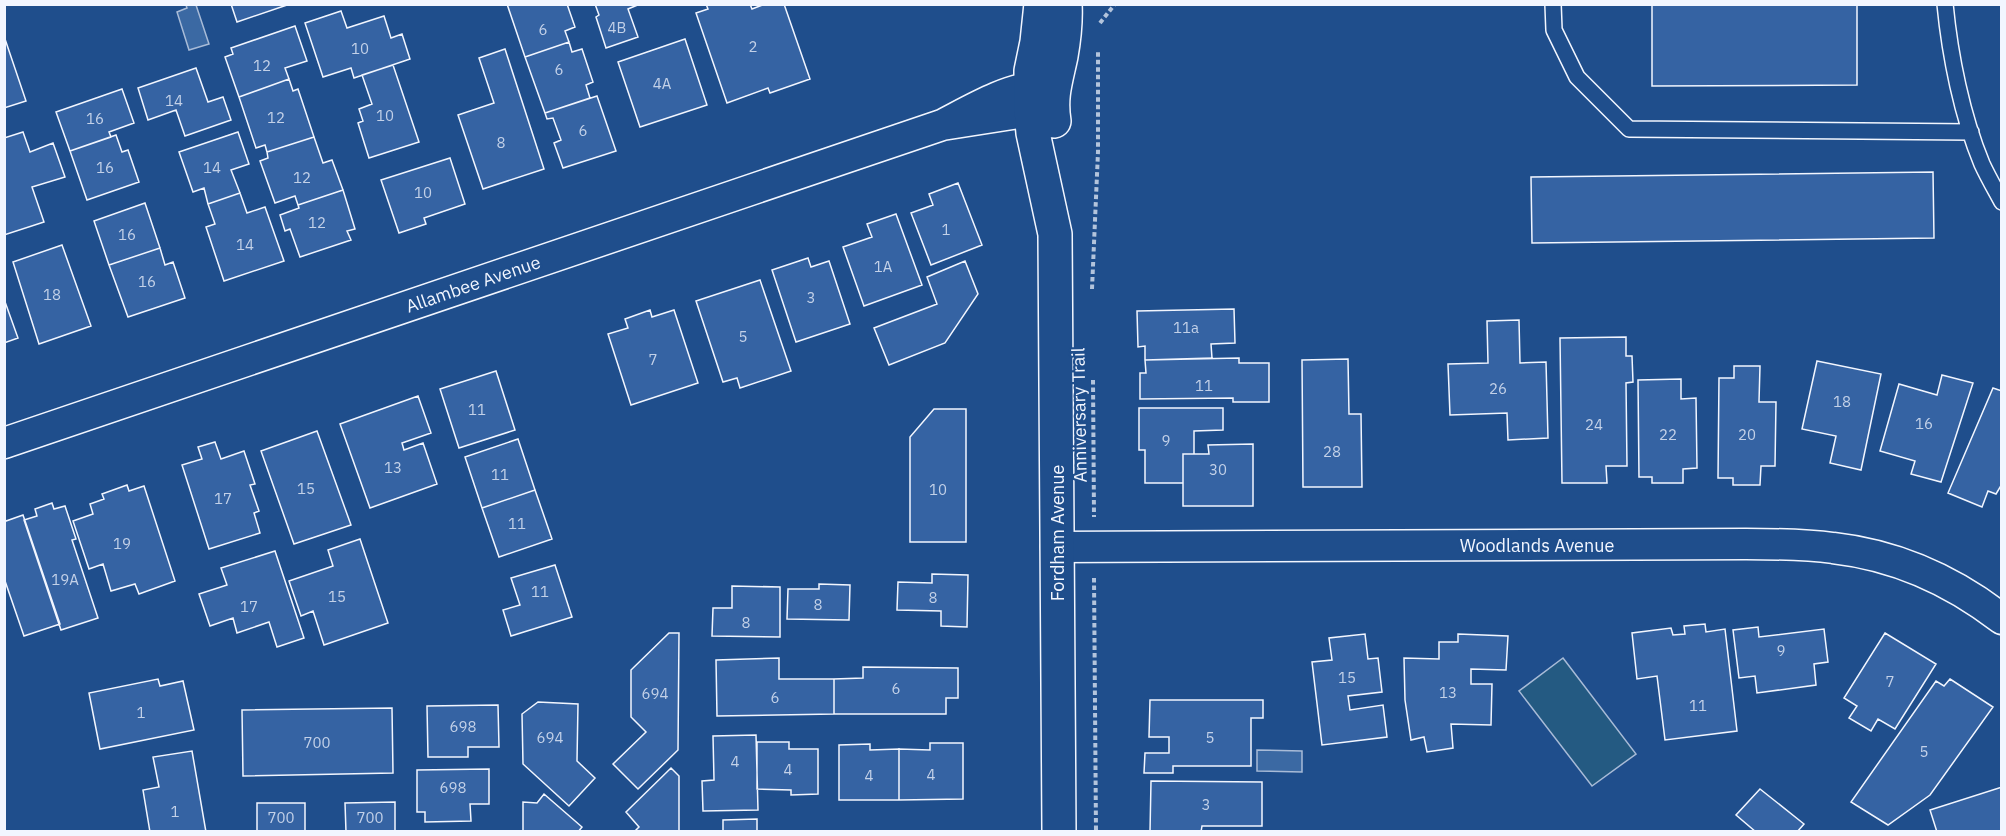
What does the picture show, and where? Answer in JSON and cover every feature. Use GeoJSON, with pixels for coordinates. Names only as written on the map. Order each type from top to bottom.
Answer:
{"type":"FeatureCollection","features":[{"type":"Feature","properties":{"kind":"street","name":"Fordham Avenue"},"geometry":{"type":"LineString","coordinates":[[1041,4],[1031,70],[1038,98],[1053,118],[1065,168],[1066,187],[1055,234],[1059,831]]}},
{"type":"Feature","properties":{"kind":"street","name":"Fordham Avenue"},"geometry":{"type":"LineString","coordinates":[[1038,98],[1054,78],[1065,33],[1065,4]]}},
{"type":"Feature","properties":{"kind":"street","name":"Allambee Avenue"},"geometry":{"type":"LineString","coordinates":[[4,443],[942,125],[1038,98]]}},
{"type":"Feature","properties":{"kind":"street","name":"Woodlands Avenue"},"geometry":{"type":"LineString","coordinates":[[1056,547],[1809,545],[1836,548],[1907,566],[1936,577],[1962,591],[2001,619]]}},
{"type":"Feature","properties":{"kind":"lane"},"geometry":{"type":"LineString","coordinates":[[1553,4],[1554,30],[1577,77],[1629,129],[1971,132]]}},
{"type":"Feature","properties":{"kind":"lane"},"geometry":{"type":"LineString","coordinates":[[1945,4],[1957,84],[1982,164],[2001,202]]}},
{"type":"Feature","properties":{"kind":"path"},"geometry":{"type":"LineString","coordinates":[[1098,25],[1115,4]]}},
{"type":"Feature","properties":{"kind":"path"},"geometry":{"type":"LineString","coordinates":[[1092,294],[1098,152],[1098,48]]}},
{"type":"Feature","properties":{"kind":"path","name":"Anniversary Trail"},"geometry":{"type":"LineString","coordinates":[[1093,375],[1096,831]]}},
{"type":"Feature","properties":{"kind":"shaded area"},"geometry":{"type":"Polygon","coordinates":[[[186,5],[196,5],[209,44],[189,50],[177,12],[187,8],[186,5]]]}},
{"type":"Feature","properties":{"kind":"shaded area"},"geometry":{"type":"Polygon","coordinates":[[[1563,658],[1636,754],[1592,786],[1519,691],[1563,658]]]}},
{"type":"Feature","properties":{"kind":"shaded area"},"geometry":{"type":"Polygon","coordinates":[[[1257,750],[1302,751],[1302,772],[1257,771],[1257,750]]]}},
{"type":"Feature","properties":{"kind":"building"},"geometry":{"type":"Polygon","coordinates":[[[231,4],[290,4],[237,22],[231,4]]]}},
{"type":"Feature","properties":{"kind":"building"},"geometry":{"type":"Polygon","coordinates":[[[507,4],[567,4],[575,27],[565,31],[569,42],[525,57],[507,4]]]}},
{"type":"Feature","properties":{"kind":"building"},"geometry":{"type":"Polygon","coordinates":[[[595,4],[640,4],[628,9],[638,37],[606,48],[596,17],[599,15],[595,4]]]}},
{"type":"Feature","properties":{"kind":"building"},"geometry":{"type":"Polygon","coordinates":[[[706,4],[750,4],[752,9],[765,4],[784,4],[810,79],[770,93],[768,88],[727,103],[696,13],[708,9],[706,4]]]}},
{"type":"Feature","properties":{"kind":"building"},"geometry":{"type":"Polygon","coordinates":[[[1652,4],[1857,4],[1857,85],[1652,86],[1652,4]]]}},
{"type":"Feature","properties":{"kind":"building"},"geometry":{"type":"Polygon","coordinates":[[[341,11],[347,28],[384,16],[391,38],[402,34],[410,59],[354,78],[351,68],[323,77],[305,23],[341,11]]]}},
{"type":"Feature","properties":{"kind":"building"},"geometry":{"type":"Polygon","coordinates":[[[295,26],[307,61],[285,68],[289,79],[239,97],[225,57],[233,54],[231,48],[295,26]]]}},
{"type":"Feature","properties":{"kind":"building"},"geometry":{"type":"Polygon","coordinates":[[[4,36],[26,101],[4,108],[4,36]]]}},
{"type":"Feature","properties":{"kind":"building"},"geometry":{"type":"Polygon","coordinates":[[[685,39],[707,105],[640,127],[618,62],[685,39]]]}},
{"type":"Feature","properties":{"kind":"building"},"geometry":{"type":"Polygon","coordinates":[[[569,42],[572,52],[582,49],[593,82],[586,85],[590,98],[545,113],[525,57],[569,42]]]}},
{"type":"Feature","properties":{"kind":"building"},"geometry":{"type":"Polygon","coordinates":[[[505,49],[544,169],[483,189],[458,115],[494,103],[479,58],[505,49]]]}},
{"type":"Feature","properties":{"kind":"building"},"geometry":{"type":"Polygon","coordinates":[[[393,65],[419,142],[369,158],[358,123],[363,121],[359,109],[372,104],[362,75],[393,65]]]}},
{"type":"Feature","properties":{"kind":"building"},"geometry":{"type":"Polygon","coordinates":[[[196,68],[208,102],[223,97],[231,120],[185,136],[176,110],[148,120],[138,88],[196,68]]]}},
{"type":"Feature","properties":{"kind":"building"},"geometry":{"type":"Polygon","coordinates":[[[289,79],[293,91],[298,89],[314,137],[267,152],[265,145],[256,148],[239,97],[289,79]]]}},
{"type":"Feature","properties":{"kind":"building"},"geometry":{"type":"Polygon","coordinates":[[[122,89],[134,123],[109,132],[111,137],[70,151],[56,112],[122,89]]]}},
{"type":"Feature","properties":{"kind":"building"},"geometry":{"type":"Polygon","coordinates":[[[597,96],[616,151],[563,168],[554,143],[561,140],[553,118],[547,119],[545,113],[597,96]]]}},
{"type":"Feature","properties":{"kind":"building"},"geometry":{"type":"Polygon","coordinates":[[[23,132],[30,152],[53,143],[65,177],[32,187],[44,222],[4,235],[4,138],[23,132]]]}},
{"type":"Feature","properties":{"kind":"building"},"geometry":{"type":"Polygon","coordinates":[[[238,132],[249,164],[231,170],[240,193],[208,204],[204,188],[193,192],[179,152],[238,132]]]}},
{"type":"Feature","properties":{"kind":"building"},"geometry":{"type":"Polygon","coordinates":[[[116,135],[122,152],[128,150],[139,182],[87,200],[70,151],[116,135]]]}},
{"type":"Feature","properties":{"kind":"building"},"geometry":{"type":"Polygon","coordinates":[[[314,137],[323,163],[332,160],[343,190],[298,205],[295,196],[275,203],[260,161],[268,158],[267,152],[314,137]]]}},
{"type":"Feature","properties":{"kind":"building"},"geometry":{"type":"Polygon","coordinates":[[[450,158],[465,204],[424,218],[426,224],[399,233],[381,180],[450,158]]]}},
{"type":"Feature","properties":{"kind":"building"},"geometry":{"type":"Polygon","coordinates":[[[1933,172],[1934,238],[1532,243],[1531,177],[1933,172]]]}},
{"type":"Feature","properties":{"kind":"building"},"geometry":{"type":"Polygon","coordinates":[[[958,183],[982,245],[931,265],[911,213],[933,205],[929,194],[958,183]]]}},
{"type":"Feature","properties":{"kind":"building"},"geometry":{"type":"Polygon","coordinates":[[[343,190],[355,229],[347,231],[351,240],[300,257],[290,229],[285,231],[280,215],[299,208],[298,205],[343,190]]]}},
{"type":"Feature","properties":{"kind":"building"},"geometry":{"type":"Polygon","coordinates":[[[240,193],[247,213],[265,207],[284,261],[224,281],[206,227],[215,224],[208,204],[240,193]]]}},
{"type":"Feature","properties":{"kind":"building"},"geometry":{"type":"Polygon","coordinates":[[[145,203],[160,248],[109,265],[94,221],[145,203]]]}},
{"type":"Feature","properties":{"kind":"building"},"geometry":{"type":"Polygon","coordinates":[[[896,214],[922,285],[864,306],[843,247],[872,237],[867,224],[896,214]]]}},
{"type":"Feature","properties":{"kind":"building"},"geometry":{"type":"Polygon","coordinates":[[[62,245],[91,326],[39,344],[13,262],[62,245]]]}},
{"type":"Feature","properties":{"kind":"building"},"geometry":{"type":"Polygon","coordinates":[[[160,248],[165,265],[173,262],[185,298],[128,317],[109,265],[160,248]]]}},
{"type":"Feature","properties":{"kind":"building"},"geometry":{"type":"Polygon","coordinates":[[[808,258],[811,267],[829,261],[850,324],[796,342],[772,270],[808,258]]]}},
{"type":"Feature","properties":{"kind":"building"},"geometry":{"type":"Polygon","coordinates":[[[965,261],[978,294],[945,343],[889,365],[874,328],[937,304],[927,277],[965,261]]]}},
{"type":"Feature","properties":{"kind":"building"},"geometry":{"type":"Polygon","coordinates":[[[760,280],[791,371],[740,388],[737,378],[723,382],[696,301],[760,280]]]}},
{"type":"Feature","properties":{"kind":"building"},"geometry":{"type":"Polygon","coordinates":[[[4,299],[18,338],[4,343],[4,299]]]}},
{"type":"Feature","properties":{"kind":"building"},"geometry":{"type":"Polygon","coordinates":[[[1234,309],[1235,343],[1211,344],[1212,358],[1145,360],[1145,346],[1138,347],[1137,311],[1234,309]]]}},
{"type":"Feature","properties":{"kind":"building"},"geometry":{"type":"Polygon","coordinates":[[[650,310],[652,317],[674,310],[698,383],[631,405],[608,334],[628,328],[625,319],[650,310]]]}},
{"type":"Feature","properties":{"kind":"building"},"geometry":{"type":"Polygon","coordinates":[[[1519,320],[1520,363],[1546,362],[1548,438],[1508,440],[1507,413],[1450,415],[1448,364],[1488,363],[1487,321],[1519,320]]]}},
{"type":"Feature","properties":{"kind":"building"},"geometry":{"type":"Polygon","coordinates":[[[1626,337],[1626,356],[1632,356],[1633,382],[1626,383],[1627,466],[1606,466],[1607,483],[1562,483],[1560,338],[1626,337]]]}},
{"type":"Feature","properties":{"kind":"building"},"geometry":{"type":"Polygon","coordinates":[[[1239,358],[1239,363],[1269,363],[1269,402],[1233,402],[1233,398],[1140,399],[1140,373],[1146,373],[1145,360],[1239,358]]]}},
{"type":"Feature","properties":{"kind":"building"},"geometry":{"type":"Polygon","coordinates":[[[1348,359],[1349,414],[1361,414],[1362,487],[1303,487],[1302,360],[1348,359]]]}},
{"type":"Feature","properties":{"kind":"building"},"geometry":{"type":"Polygon","coordinates":[[[1817,361],[1881,374],[1861,470],[1830,463],[1836,436],[1802,429],[1817,361]]]}},
{"type":"Feature","properties":{"kind":"building"},"geometry":{"type":"Polygon","coordinates":[[[1734,366],[1760,366],[1759,402],[1776,402],[1775,466],[1761,466],[1760,485],[1733,485],[1733,478],[1718,478],[1719,378],[1734,378],[1734,366]]]}},
{"type":"Feature","properties":{"kind":"building"},"geometry":{"type":"Polygon","coordinates":[[[496,371],[515,430],[459,448],[440,389],[496,371]]]}},
{"type":"Feature","properties":{"kind":"building"},"geometry":{"type":"Polygon","coordinates":[[[1942,375],[1973,383],[1941,482],[1911,474],[1915,461],[1880,451],[1899,384],[1937,395],[1942,375]]]}},
{"type":"Feature","properties":{"kind":"building"},"geometry":{"type":"Polygon","coordinates":[[[1681,379],[1681,399],[1696,398],[1697,468],[1683,469],[1683,483],[1652,483],[1652,477],[1639,477],[1638,380],[1681,379]]]}},
{"type":"Feature","properties":{"kind":"building"},"geometry":{"type":"Polygon","coordinates":[[[1993,388],[2002,391],[2002,484],[1996,494],[1988,491],[1982,507],[1948,493],[1993,388]]]}},
{"type":"Feature","properties":{"kind":"building"},"geometry":{"type":"Polygon","coordinates":[[[418,396],[431,433],[402,443],[404,450],[423,443],[437,484],[370,508],[340,424],[418,396]]]}},
{"type":"Feature","properties":{"kind":"building"},"geometry":{"type":"Polygon","coordinates":[[[1139,408],[1223,408],[1223,430],[1194,431],[1194,454],[1183,454],[1183,483],[1145,483],[1145,450],[1139,450],[1139,408]]]}},
{"type":"Feature","properties":{"kind":"building"},"geometry":{"type":"Polygon","coordinates":[[[934,409],[966,409],[966,542],[910,542],[910,437],[934,409]]]}},
{"type":"Feature","properties":{"kind":"building"},"geometry":{"type":"Polygon","coordinates":[[[317,431],[351,525],[294,544],[261,451],[317,431]]]}},
{"type":"Feature","properties":{"kind":"building"},"geometry":{"type":"Polygon","coordinates":[[[518,439],[535,490],[482,508],[465,457],[518,439]]]}},
{"type":"Feature","properties":{"kind":"building"},"geometry":{"type":"Polygon","coordinates":[[[215,442],[221,459],[244,451],[255,484],[250,485],[259,511],[254,513],[260,533],[209,549],[182,465],[202,459],[198,447],[215,442]]]}},
{"type":"Feature","properties":{"kind":"building"},"geometry":{"type":"Polygon","coordinates":[[[1253,444],[1253,506],[1183,506],[1183,454],[1209,454],[1208,445],[1253,444]]]}},
{"type":"Feature","properties":{"kind":"building"},"geometry":{"type":"Polygon","coordinates":[[[127,485],[129,491],[144,486],[175,581],[139,594],[135,584],[111,591],[103,564],[89,569],[73,521],[93,514],[90,504],[104,499],[102,494],[127,485]]]}},
{"type":"Feature","properties":{"kind":"building"},"geometry":{"type":"Polygon","coordinates":[[[535,490],[552,539],[499,557],[482,508],[535,490]]]}},
{"type":"Feature","properties":{"kind":"building"},"geometry":{"type":"Polygon","coordinates":[[[52,503],[54,509],[65,506],[76,539],[72,540],[98,618],[61,630],[24,520],[37,516],[35,509],[52,503]]]}},
{"type":"Feature","properties":{"kind":"building"},"geometry":{"type":"Polygon","coordinates":[[[23,515],[60,624],[24,636],[4,578],[4,518],[6,521],[23,515]]]}},
{"type":"Feature","properties":{"kind":"building"},"geometry":{"type":"Polygon","coordinates":[[[360,539],[388,623],[324,645],[313,611],[301,616],[289,581],[333,566],[328,550],[360,539]]]}},
{"type":"Feature","properties":{"kind":"building"},"geometry":{"type":"Polygon","coordinates":[[[275,551],[304,638],[277,647],[269,622],[237,633],[233,618],[210,626],[199,594],[227,585],[221,568],[275,551]]]}},
{"type":"Feature","properties":{"kind":"building"},"geometry":{"type":"Polygon","coordinates":[[[555,565],[572,617],[511,636],[503,610],[520,605],[511,578],[555,565]]]}},
{"type":"Feature","properties":{"kind":"building"},"geometry":{"type":"Polygon","coordinates":[[[932,574],[968,575],[967,627],[941,626],[941,611],[897,610],[898,582],[932,583],[932,574]]]}},
{"type":"Feature","properties":{"kind":"building"},"geometry":{"type":"Polygon","coordinates":[[[819,584],[850,585],[849,620],[787,619],[788,589],[819,589],[819,584]]]}},
{"type":"Feature","properties":{"kind":"building"},"geometry":{"type":"Polygon","coordinates":[[[732,586],[780,587],[780,637],[712,636],[713,608],[732,608],[732,586]]]}},
{"type":"Feature","properties":{"kind":"building"},"geometry":{"type":"Polygon","coordinates":[[[1705,624],[1706,632],[1725,629],[1737,731],[1665,740],[1657,676],[1637,679],[1632,633],[1671,628],[1673,635],[1685,634],[1684,626],[1705,624]]]}},
{"type":"Feature","properties":{"kind":"building"},"geometry":{"type":"Polygon","coordinates":[[[1758,627],[1759,637],[1824,629],[1828,662],[1814,664],[1816,685],[1757,693],[1755,676],[1739,678],[1733,630],[1758,627]]]}},
{"type":"Feature","properties":{"kind":"building"},"geometry":{"type":"Polygon","coordinates":[[[669,633],[679,633],[678,750],[638,789],[613,764],[646,732],[631,717],[631,670],[669,633]]]}},
{"type":"Feature","properties":{"kind":"building"},"geometry":{"type":"Polygon","coordinates":[[[1885,633],[1936,664],[1895,729],[1878,719],[1871,731],[1849,718],[1857,706],[1844,698],[1885,633]]]}},
{"type":"Feature","properties":{"kind":"building"},"geometry":{"type":"Polygon","coordinates":[[[1365,634],[1368,659],[1378,658],[1382,692],[1348,696],[1350,710],[1383,705],[1387,737],[1322,745],[1312,662],[1332,660],[1329,638],[1365,634]]]}},
{"type":"Feature","properties":{"kind":"building"},"geometry":{"type":"Polygon","coordinates":[[[1458,634],[1508,636],[1506,670],[1471,669],[1471,684],[1492,684],[1491,725],[1451,724],[1453,748],[1427,752],[1424,737],[1411,740],[1405,700],[1404,658],[1439,659],[1439,642],[1458,642],[1458,634]]]}},
{"type":"Feature","properties":{"kind":"building"},"geometry":{"type":"Polygon","coordinates":[[[779,658],[779,679],[834,679],[834,714],[717,716],[716,660],[779,658]]]}},
{"type":"Feature","properties":{"kind":"building"},"geometry":{"type":"Polygon","coordinates":[[[863,667],[958,668],[958,698],[946,698],[946,714],[834,714],[834,679],[863,678],[863,667]]]}},
{"type":"Feature","properties":{"kind":"building"},"geometry":{"type":"Polygon","coordinates":[[[158,679],[160,686],[183,681],[194,730],[100,749],[89,693],[158,679]]]}},
{"type":"Feature","properties":{"kind":"building"},"geometry":{"type":"Polygon","coordinates":[[[1950,679],[1993,707],[1930,795],[1888,825],[1851,802],[1936,681],[1944,686],[1950,679]]]}},
{"type":"Feature","properties":{"kind":"building"},"geometry":{"type":"Polygon","coordinates":[[[1150,700],[1263,700],[1263,718],[1251,718],[1251,766],[1173,766],[1173,773],[1144,773],[1145,753],[1169,753],[1169,737],[1149,737],[1150,700]]]}},
{"type":"Feature","properties":{"kind":"building"},"geometry":{"type":"Polygon","coordinates":[[[538,702],[578,704],[577,761],[595,778],[569,806],[523,764],[522,714],[538,702]]]}},
{"type":"Feature","properties":{"kind":"building"},"geometry":{"type":"Polygon","coordinates":[[[498,705],[499,747],[468,747],[468,757],[428,757],[427,706],[498,705]]]}},
{"type":"Feature","properties":{"kind":"building"},"geometry":{"type":"Polygon","coordinates":[[[392,708],[393,773],[243,776],[242,710],[392,708]]]}},
{"type":"Feature","properties":{"kind":"building"},"geometry":{"type":"Polygon","coordinates":[[[756,735],[758,810],[703,811],[702,781],[714,780],[713,736],[756,735]]]}},
{"type":"Feature","properties":{"kind":"building"},"geometry":{"type":"Polygon","coordinates":[[[757,742],[789,742],[789,749],[818,749],[818,794],[791,795],[791,790],[757,789],[757,742]]]}},
{"type":"Feature","properties":{"kind":"building"},"geometry":{"type":"Polygon","coordinates":[[[930,743],[963,743],[963,799],[899,800],[899,749],[930,750],[930,743]]]}},
{"type":"Feature","properties":{"kind":"building"},"geometry":{"type":"Polygon","coordinates":[[[870,744],[870,750],[899,749],[899,800],[839,800],[839,745],[870,744]]]}},
{"type":"Feature","properties":{"kind":"building"},"geometry":{"type":"Polygon","coordinates":[[[192,751],[206,832],[150,832],[143,790],[159,787],[153,757],[192,751]]]}},
{"type":"Feature","properties":{"kind":"building"},"geometry":{"type":"Polygon","coordinates":[[[671,768],[679,776],[679,832],[634,832],[639,827],[626,812],[671,768]]]}},
{"type":"Feature","properties":{"kind":"building"},"geometry":{"type":"Polygon","coordinates":[[[489,769],[489,804],[470,804],[471,821],[425,822],[425,812],[417,812],[417,770],[489,769]]]}},
{"type":"Feature","properties":{"kind":"building"},"geometry":{"type":"Polygon","coordinates":[[[1151,781],[1262,782],[1262,826],[1202,826],[1201,832],[1150,832],[1151,781]]]}},
{"type":"Feature","properties":{"kind":"building"},"geometry":{"type":"Polygon","coordinates":[[[2002,787],[2002,832],[1937,832],[1930,810],[2002,787]]]}},
{"type":"Feature","properties":{"kind":"building"},"geometry":{"type":"Polygon","coordinates":[[[1760,789],[1804,824],[1797,832],[1756,832],[1736,815],[1760,789]]]}},
{"type":"Feature","properties":{"kind":"building"},"geometry":{"type":"Polygon","coordinates":[[[544,794],[582,827],[578,832],[523,832],[523,802],[537,803],[544,794]]]}},
{"type":"Feature","properties":{"kind":"building"},"geometry":{"type":"Polygon","coordinates":[[[395,802],[395,832],[346,832],[345,803],[395,802]]]}},
{"type":"Feature","properties":{"kind":"building"},"geometry":{"type":"Polygon","coordinates":[[[257,803],[305,803],[305,832],[257,832],[257,803]]]}},
{"type":"Feature","properties":{"kind":"building"},"geometry":{"type":"Polygon","coordinates":[[[757,819],[757,832],[723,832],[723,820],[757,819]]]}}]}
